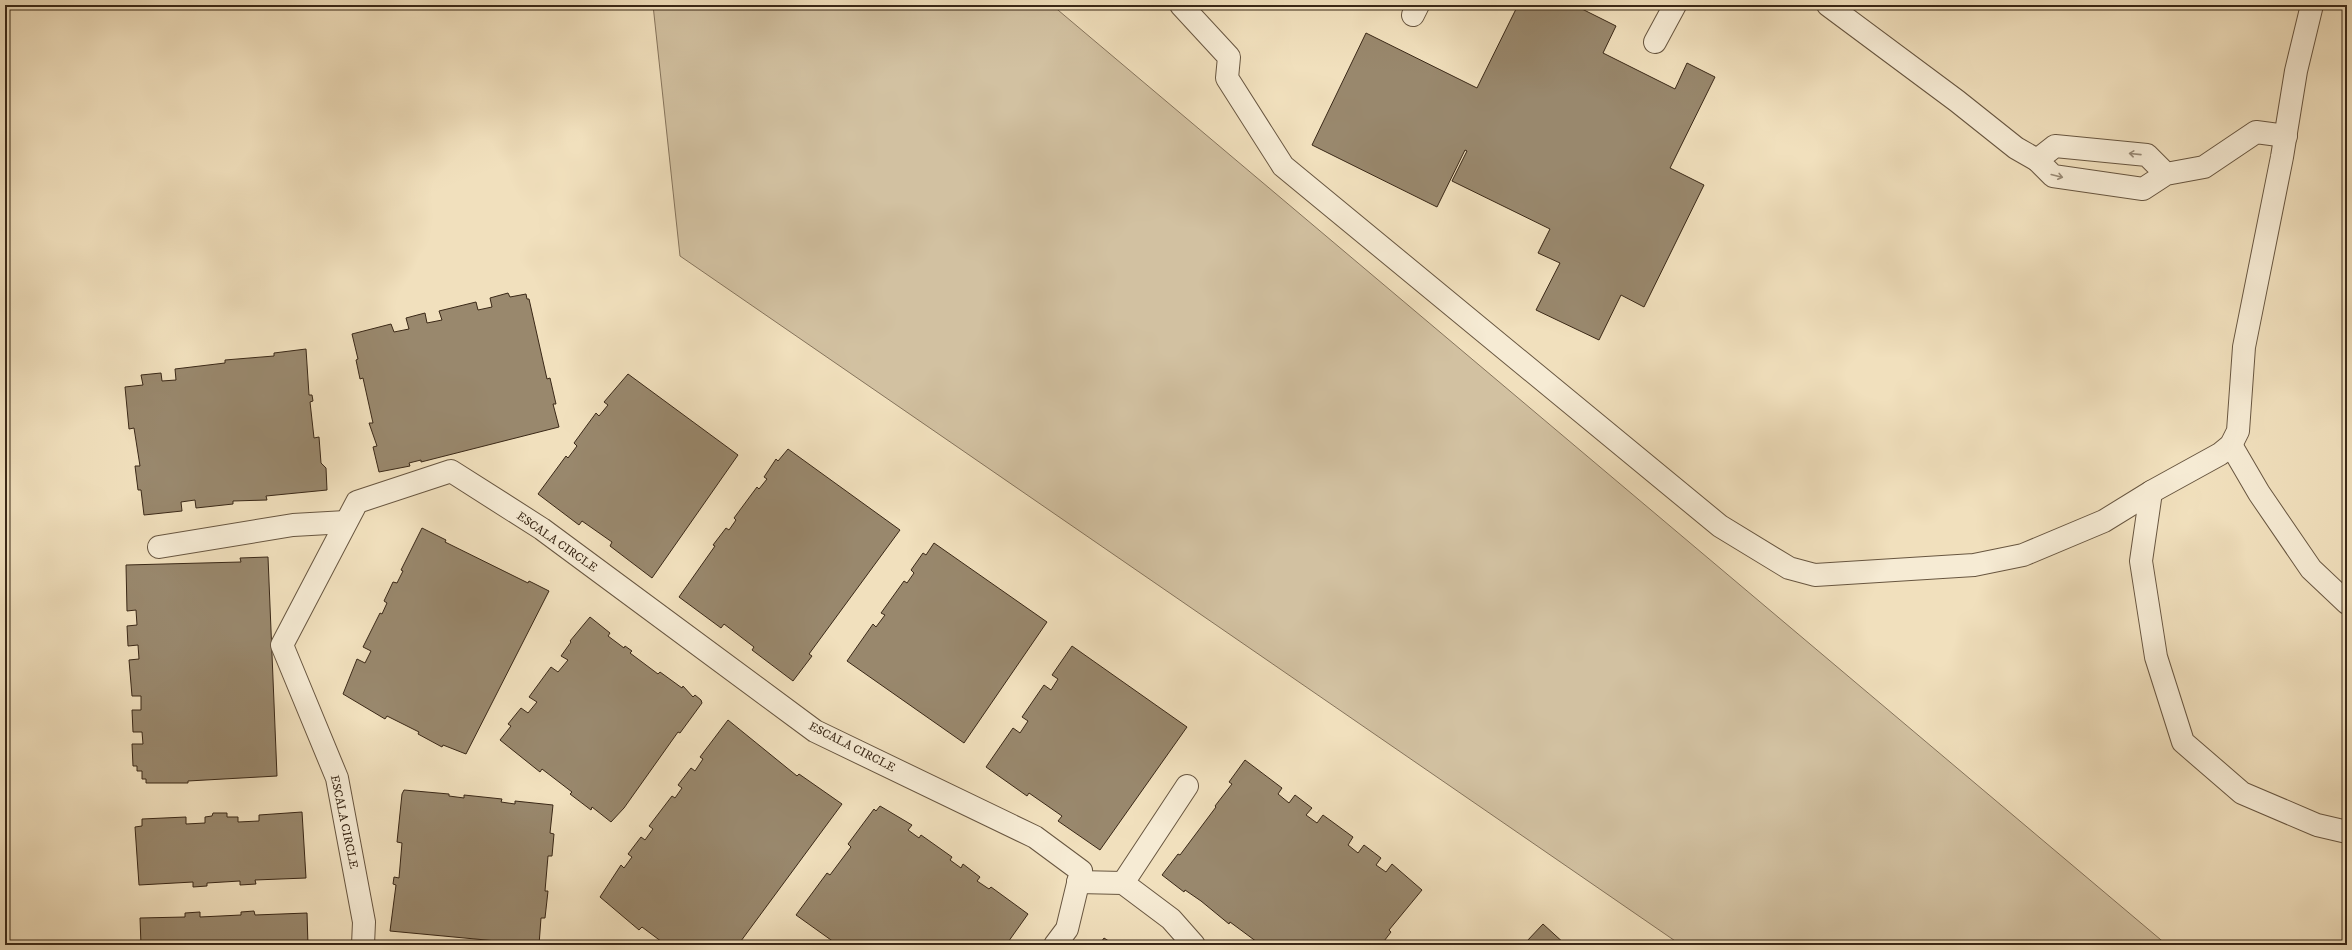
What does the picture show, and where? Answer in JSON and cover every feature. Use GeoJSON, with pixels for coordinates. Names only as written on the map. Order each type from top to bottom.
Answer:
{"type":"FeatureCollection","features":[{"type":"Feature","properties":{"kind":"street"},"geometry":{"type":"LineString","coordinates":[[1181,5],[1229,57],[1227,78],[1283,166],[1720,526],[1789,568],[1815,575],[1974,565],[2024,554],[2096,524],[2220,454],[2231,445],[2238,431],[2244,347],[2286,136],[2296,70],[2312,5]]}},
{"type":"Feature","properties":{"kind":"street"},"geometry":{"type":"LineString","coordinates":[[1655,42],[1675,5]]}},
{"type":"Feature","properties":{"kind":"street"},"geometry":{"type":"LineString","coordinates":[[1828,5],[1957,101],[2016,148],[2037,160],[2053,176],[2143,189],[2166,174],[2204,168],[2256,132],[2286,136]]}},
{"type":"Feature","properties":{"kind":"street"},"geometry":{"type":"LineString","coordinates":[[2037,160],[2055,146],[2148,156],[2166,174]]}},
{"type":"Feature","properties":{"kind":"street"},"geometry":{"type":"LineString","coordinates":[[2231,445],[2259,493],[2311,569],[2347,603]]}},
{"type":"Feature","properties":{"kind":"street","name":"ESCALA CIRCLE"},"geometry":{"type":"LineString","coordinates":[[362,945],[364,922],[337,778],[282,645],[357,502],[451,471],[542,529],[815,731],[1035,837],[1081,871],[1067,929],[1055,945]]}},
{"type":"Feature","properties":{"kind":"street"},"geometry":{"type":"LineString","coordinates":[[2151,492],[2141,561],[2156,657],[2183,742],[2242,793],[2317,825],[2347,832]]}},
{"type":"Feature","properties":{"kind":"street"},"geometry":{"type":"LineString","coordinates":[[159,547],[293,525],[346,522]]}},
{"type":"Feature","properties":{"kind":"street"},"geometry":{"type":"LineString","coordinates":[[1123,883],[1187,786]]}},
{"type":"Feature","properties":{"kind":"street"},"geometry":{"type":"LineString","coordinates":[[1078,882],[1123,883],[1170,919],[1194,945]]}},
{"type":"Feature","properties":{"kind":"shaded area"},"geometry":{"type":"Polygon","coordinates":[[[653,5],[1052,5],[2167,945],[1681,945],[680,256],[653,5]]]}},
{"type":"Feature","properties":{"kind":"building"},"geometry":{"type":"Polygon","coordinates":[[[1518,5],[1574,5],[1616,26],[1603,53],[1675,89],[1687,63],[1715,77],[1670,168],[1704,185],[1644,307],[1621,295],[1599,340],[1536,310],[1560,263],[1538,253],[1550,229],[1452,181],[1467,151],[1465,150],[1437,207],[1312,145],[1366,33],[1477,88],[1518,5]]]}},
{"type":"Feature","properties":{"kind":"building"},"geometry":{"type":"Polygon","coordinates":[[[508,293],[510,297],[526,294],[527,299],[529,299],[547,379],[550,378],[556,404],[553,404],[559,427],[421,462],[421,460],[409,463],[410,466],[379,472],[373,447],[377,446],[369,423],[373,423],[363,378],[360,379],[356,360],[358,359],[352,334],[391,324],[394,332],[409,329],[406,318],[425,313],[427,323],[442,320],[439,311],[476,302],[478,310],[492,307],[490,298],[508,293]]]}},
{"type":"Feature","properties":{"kind":"building"},"geometry":{"type":"Polygon","coordinates":[[[306,349],[309,395],[312,395],[313,401],[310,402],[314,438],[319,437],[321,463],[326,468],[327,490],[266,496],[267,500],[233,501],[233,504],[196,508],[195,500],[181,502],[182,511],[144,515],[141,490],[138,490],[135,466],[140,466],[134,428],[129,429],[125,387],[143,385],[141,375],[161,373],[162,381],[176,380],[175,369],[225,363],[225,360],[274,356],[274,353],[306,349]]]}},
{"type":"Feature","properties":{"kind":"building"},"geometry":{"type":"Polygon","coordinates":[[[628,374],[738,455],[652,578],[610,546],[612,542],[582,521],[579,525],[538,494],[566,456],[568,458],[577,446],[574,443],[596,413],[599,416],[608,405],[604,402],[628,374]]]}},
{"type":"Feature","properties":{"kind":"building"},"geometry":{"type":"Polygon","coordinates":[[[788,449],[900,530],[809,654],[812,656],[793,681],[752,650],[754,647],[724,624],[721,628],[679,597],[715,546],[713,545],[726,528],[729,530],[736,520],[734,518],[757,487],[759,489],[767,479],[764,477],[776,459],[778,461],[788,449]]]}},
{"type":"Feature","properties":{"kind":"building"},"geometry":{"type":"Polygon","coordinates":[[[422,528],[446,540],[445,542],[528,583],[529,581],[549,591],[466,754],[443,745],[442,747],[418,734],[419,732],[387,716],[385,719],[343,694],[357,659],[365,663],[371,651],[363,647],[380,613],[382,614],[387,603],[384,601],[393,582],[397,583],[403,571],[401,570],[422,528]]]}},
{"type":"Feature","properties":{"kind":"building"},"geometry":{"type":"Polygon","coordinates":[[[934,543],[1047,622],[964,743],[847,661],[873,624],[876,627],[885,615],[881,613],[904,581],[907,583],[914,573],[911,570],[923,553],[926,555],[934,543]]]}},
{"type":"Feature","properties":{"kind":"building"},"geometry":{"type":"Polygon","coordinates":[[[268,557],[277,776],[188,781],[188,783],[146,783],[146,779],[142,779],[142,771],[137,771],[137,766],[133,766],[132,744],[143,744],[142,732],[133,732],[132,710],[141,710],[141,696],[132,696],[129,660],[139,659],[138,645],[128,646],[127,626],[137,625],[136,610],[127,611],[126,565],[241,562],[240,558],[268,557]]]}},
{"type":"Feature","properties":{"kind":"building"},"geometry":{"type":"Polygon","coordinates":[[[590,617],[610,633],[608,636],[624,648],[625,646],[632,651],[630,653],[658,674],[660,672],[682,688],[683,686],[693,697],[695,695],[701,700],[702,703],[680,733],[678,732],[624,808],[611,822],[592,807],[591,810],[570,794],[572,792],[542,769],[540,772],[500,740],[511,726],[508,724],[521,708],[528,713],[537,702],[529,697],[551,667],[558,672],[568,660],[561,656],[571,642],[570,641],[590,617]]]}},
{"type":"Feature","properties":{"kind":"building"},"geometry":{"type":"Polygon","coordinates":[[[1072,646],[1187,727],[1100,850],[1058,821],[1062,816],[1029,793],[1027,796],[986,767],[1013,728],[1020,733],[1028,721],[1022,717],[1044,685],[1051,690],[1058,679],[1052,675],[1072,646]]]}},
{"type":"Feature","properties":{"kind":"building"},"geometry":{"type":"Polygon","coordinates":[[[728,720],[797,776],[799,774],[842,804],[738,945],[666,945],[642,927],[639,930],[600,897],[621,865],[624,868],[632,857],[628,854],[641,837],[645,840],[653,829],[649,826],[672,796],[675,798],[682,788],[678,785],[691,768],[695,771],[703,759],[700,757],[728,720]]]}},
{"type":"Feature","properties":{"kind":"building"},"geometry":{"type":"Polygon","coordinates":[[[1245,760],[1282,788],[1278,794],[1289,803],[1295,795],[1312,808],[1306,815],[1317,823],[1323,815],[1353,837],[1348,845],[1358,853],[1364,845],[1381,858],[1376,865],[1386,872],[1392,864],[1422,890],[1389,930],[1391,932],[1381,945],[1261,945],[1230,922],[1229,924],[1201,901],[1185,890],[1184,892],[1162,875],[1178,854],[1180,855],[1216,807],[1215,806],[1232,784],[1229,782],[1245,760]]]}},
{"type":"Feature","properties":{"kind":"building"},"geometry":{"type":"Polygon","coordinates":[[[404,790],[449,794],[449,796],[464,798],[464,795],[502,799],[501,802],[515,804],[515,801],[553,805],[550,833],[554,834],[552,856],[548,856],[545,891],[548,891],[545,918],[541,918],[539,945],[390,931],[396,885],[393,884],[394,877],[399,878],[402,843],[397,842],[402,794],[404,790]]]}},
{"type":"Feature","properties":{"kind":"building"},"geometry":{"type":"Polygon","coordinates":[[[880,806],[912,825],[908,830],[919,838],[921,835],[952,857],[950,860],[961,868],[963,864],[980,877],[977,881],[989,889],[991,887],[1028,914],[1006,945],[838,945],[796,915],[827,873],[830,875],[851,847],[848,844],[874,809],[876,811],[880,806]]]}},
{"type":"Feature","properties":{"kind":"building"},"geometry":{"type":"Polygon","coordinates":[[[302,812],[306,878],[255,880],[256,884],[240,885],[240,881],[207,883],[207,886],[193,887],[193,882],[139,885],[135,827],[142,826],[142,819],[186,817],[186,824],[205,823],[205,817],[212,816],[213,813],[227,813],[227,817],[238,817],[238,822],[259,821],[259,815],[302,812]]]}},
{"type":"Feature","properties":{"kind":"building"},"geometry":{"type":"Polygon","coordinates":[[[254,911],[255,915],[307,913],[308,945],[141,945],[140,918],[185,917],[185,913],[200,912],[200,917],[241,915],[241,912],[254,911]]]}},
{"type":"Feature","properties":{"kind":"building"},"geometry":{"type":"Polygon","coordinates":[[[1543,924],[1566,945],[1531,945],[1527,941],[1543,924]]]}},
{"type":"Feature","properties":{"kind":"building"},"geometry":{"type":"Polygon","coordinates":[[[1104,938],[1115,945],[1099,945],[1104,938]]]}}]}
